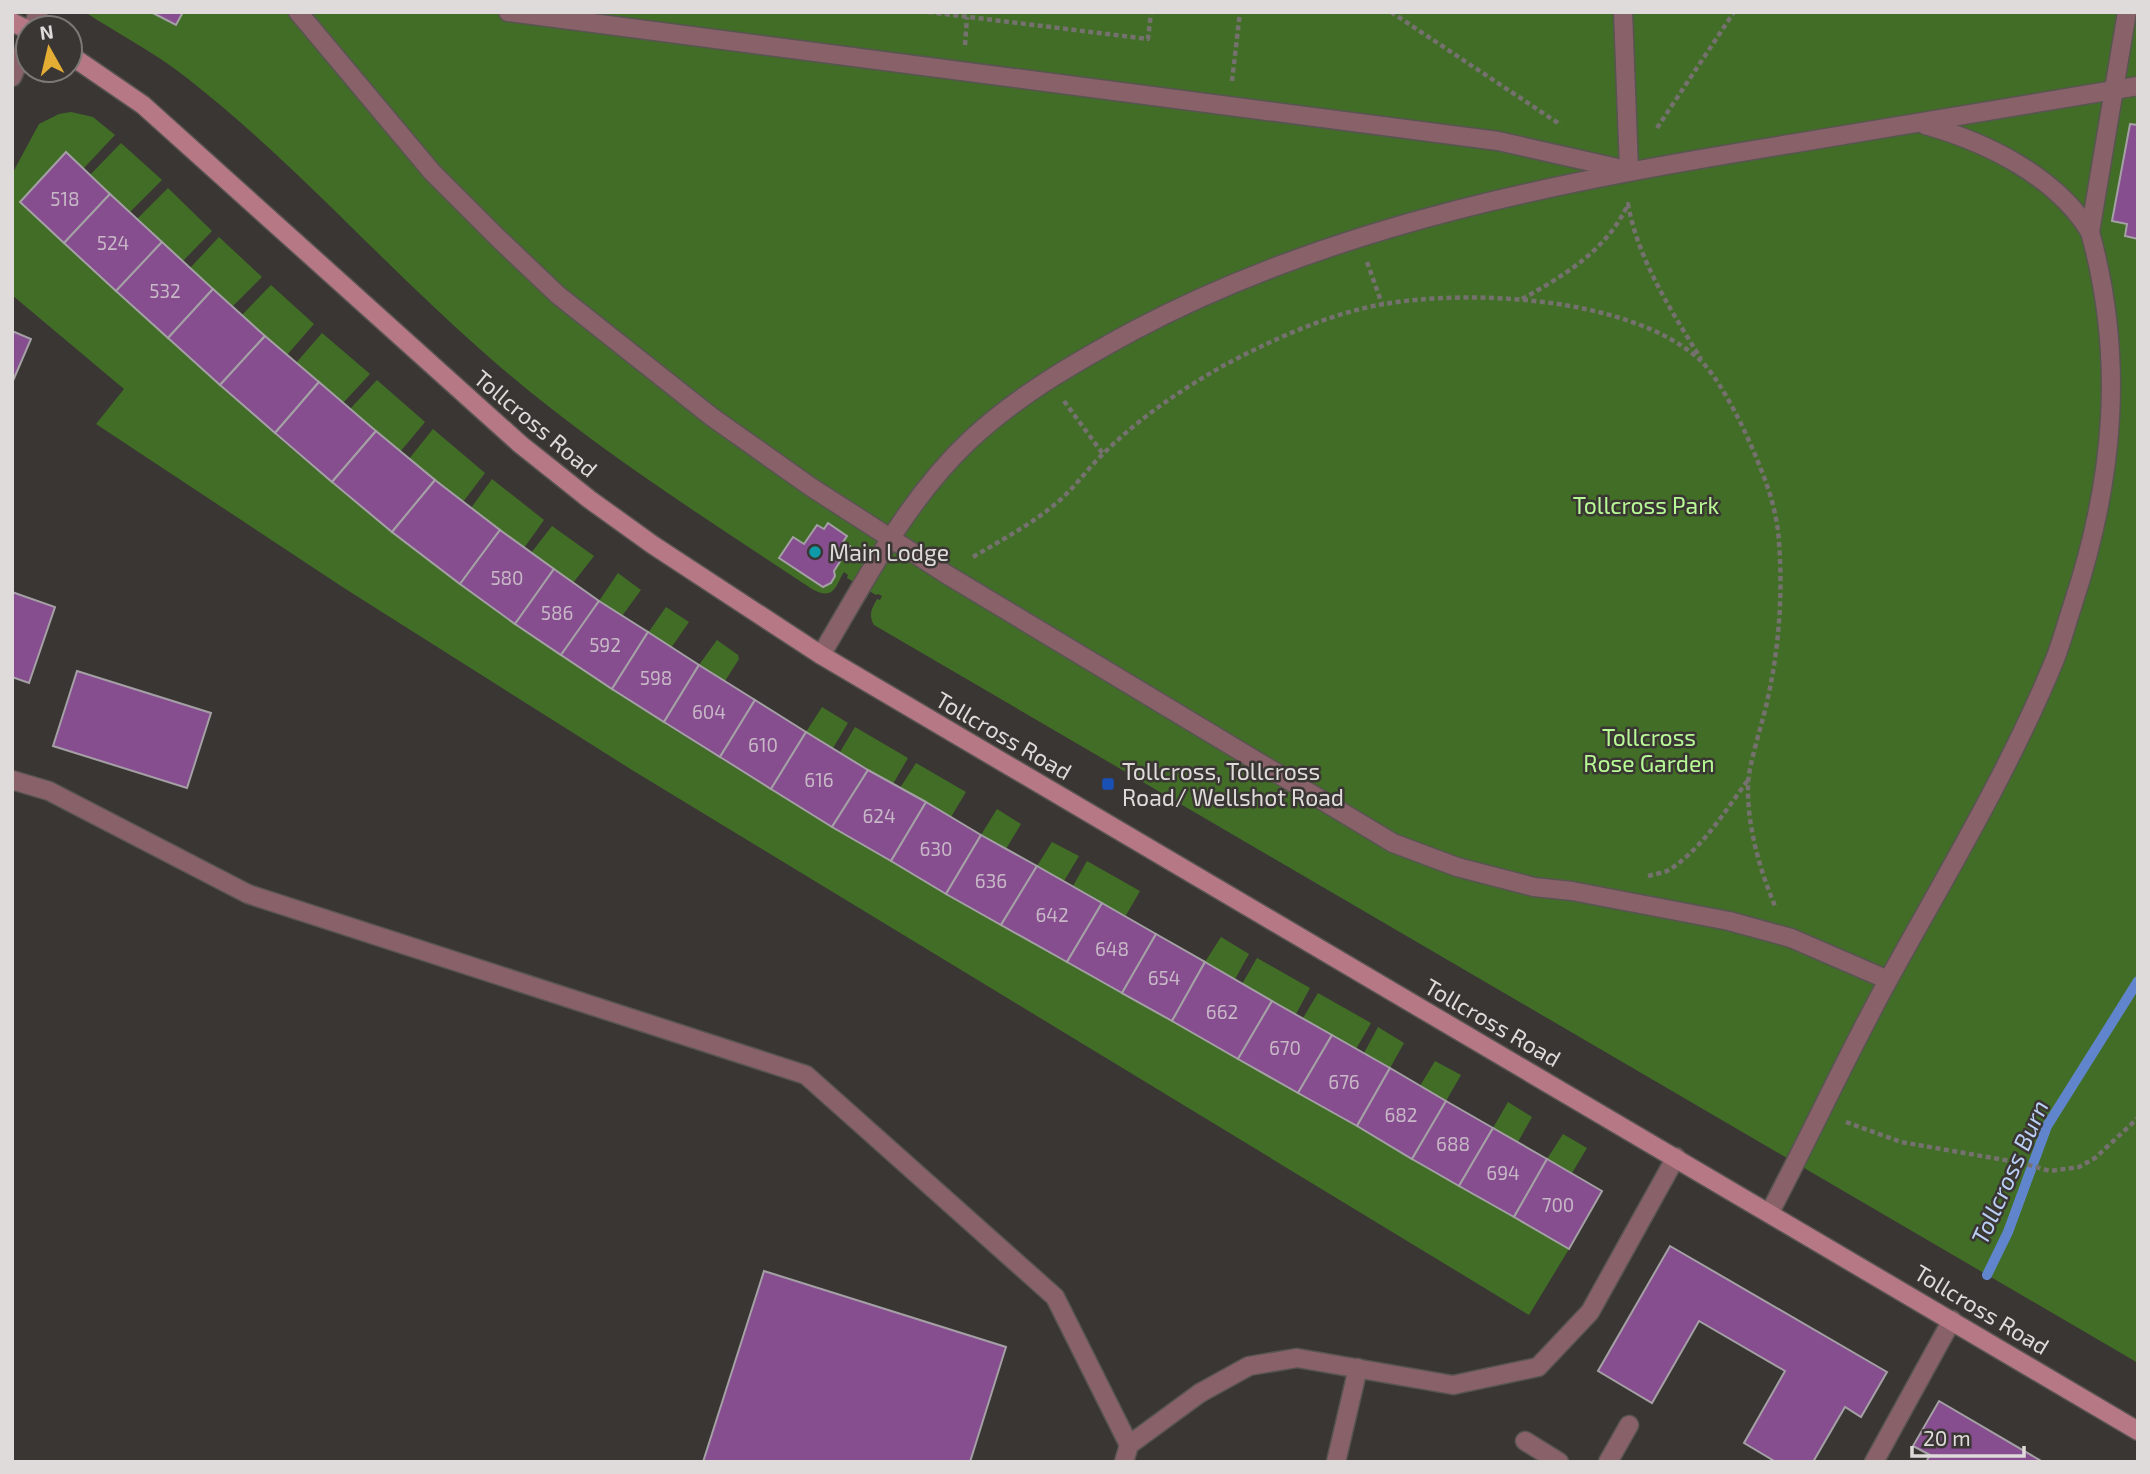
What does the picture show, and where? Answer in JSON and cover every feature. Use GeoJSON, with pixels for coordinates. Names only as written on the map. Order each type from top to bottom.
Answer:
{"type":"FeatureCollection","features":[{"type":"Feature","properties":{"kind":"street"},"geometry":{"type":"LineString","coordinates":[[298,12],[432,172],[558,295],[712,417],[811,487],[947,574],[1393,843],[1457,867],[1534,887],[1572,891],[1716,919],[1791,938],[1888,980]]}},
{"type":"Feature","properties":{"kind":"street"},"geometry":{"type":"LineString","coordinates":[[508,12],[1498,141],[1629,170]]}},
{"type":"Feature","properties":{"kind":"street"},"geometry":{"type":"LineString","coordinates":[[1623,12],[1629,170]]}},
{"type":"Feature","properties":{"kind":"street"},"geometry":{"type":"LineString","coordinates":[[2090,232],[2127,12]]}},
{"type":"Feature","properties":{"kind":"street","name":"Tollcross Road"},"geometry":{"type":"LineString","coordinates":[[84,65],[143,105],[459,392],[550,468],[653,545],[821,655],[2138,1431]]}},
{"type":"Feature","properties":{"kind":"street"},"geometry":{"type":"LineString","coordinates":[[821,655],[912,505],[971,439],[1049,379],[1108,345],[1206,295],[1262,271],[1358,237],[1571,182],[1629,170],[2138,86]]}},
{"type":"Feature","properties":{"kind":"street"},"geometry":{"type":"LineString","coordinates":[[1770,1212],[1888,980],[2018,740],[2056,658],[2082,577],[2107,466],[2112,404],[2111,359],[2099,266],[2090,232],[2081,217],[2065,200],[2024,169],[1971,141],[1918,124]]}},
{"type":"Feature","properties":{"kind":"street"},"geometry":{"type":"LineString","coordinates":[[12,780],[49,791],[248,894],[806,1075],[1055,1297],[1126,1453],[1200,1393],[1250,1366],[1297,1358],[1453,1385],[1538,1367],[1590,1312],[1676,1157]]}},
{"type":"Feature","properties":{"kind":"street"},"geometry":{"type":"LineString","coordinates":[[1874,1462],[1952,1320]]}},
{"type":"Feature","properties":{"kind":"street"},"geometry":{"type":"LineString","coordinates":[[1336,1462],[1358,1368]]}},
{"type":"Feature","properties":{"kind":"street"},"geometry":{"type":"LineString","coordinates":[[1608,1462],[1629,1425]]}},
{"type":"Feature","properties":{"kind":"street"},"geometry":{"type":"LineString","coordinates":[[1525,1441],[1559,1462]]}},
{"type":"Feature","properties":{"kind":"path"},"geometry":{"type":"LineString","coordinates":[[928,12],[1148,39],[1151,12]]}},
{"type":"Feature","properties":{"kind":"path"},"geometry":{"type":"LineString","coordinates":[[1230,106],[1240,12]]}},
{"type":"Feature","properties":{"kind":"path"},"geometry":{"type":"LineString","coordinates":[[1629,170],[1734,12]]}},
{"type":"Feature","properties":{"kind":"path"},"geometry":{"type":"LineString","coordinates":[[1391,13],[1561,126]]}},
{"type":"Feature","properties":{"kind":"path"},"geometry":{"type":"LineString","coordinates":[[1522,300],[1580,263],[1616,227],[1628,204],[1631,221],[1658,284],[1744,429],[1765,477],[1779,539],[1782,587],[1772,678],[1748,780],[1749,814],[1765,881],[1791,938]]}},
{"type":"Feature","properties":{"kind":"path"},"geometry":{"type":"LineString","coordinates":[[1358,237],[1382,304]]}},
{"type":"Feature","properties":{"kind":"path"},"geometry":{"type":"LineString","coordinates":[[947,574],[1038,517],[1063,498],[1103,454],[1158,407],[1223,366],[1346,313],[1382,304],[1450,298],[1558,304],[1632,322],[1673,340],[1703,363]]}},
{"type":"Feature","properties":{"kind":"path"},"geometry":{"type":"LineString","coordinates":[[1049,379],[1103,454]]}},
{"type":"Feature","properties":{"kind":"path"},"geometry":{"type":"LineString","coordinates":[[1646,877],[1667,871],[1695,848],[1748,780]]}},
{"type":"Feature","properties":{"kind":"path"},"geometry":{"type":"LineString","coordinates":[[1822,1112],[1902,1142],[2022,1163],[2050,1171],[2078,1167],[2095,1158],[2137,1117]]}},
{"type":"Feature","properties":{"kind":"green space","name":"Tollcross Park"},"geometry":{"type":"Polygon","coordinates":[[[85,12],[2138,12],[2138,1363],[874,625],[871,612],[877,599],[880,600],[882,596],[847,578],[848,575],[844,572],[834,590],[826,594],[812,589],[642,476],[560,416],[482,351],[226,110],[175,69],[85,12]],[[828,523],[824,529],[817,525],[804,544],[793,537],[779,558],[822,586],[850,547],[843,542],[847,535],[828,523]]]}},
{"type":"Feature","properties":{"kind":"green space"},"geometry":{"type":"Polygon","coordinates":[[[71,112],[93,117],[115,135],[83,169],[65,153],[20,202],[236,400],[347,495],[462,585],[542,642],[705,749],[872,850],[1569,1249],[1529,1315],[632,770],[344,588],[96,424],[124,389],[12,295],[12,174],[39,124],[59,114],[71,112]]]}},
{"type":"Feature","properties":{"kind":"green space"},"geometry":{"type":"Polygon","coordinates":[[[121,143],[162,180],[130,212],[90,175],[121,143]]]}},
{"type":"Feature","properties":{"kind":"green space"},"geometry":{"type":"Polygon","coordinates":[[[168,188],[212,231],[183,261],[137,219],[168,188]]]}},
{"type":"Feature","properties":{"kind":"green space"},"geometry":{"type":"Polygon","coordinates":[[[219,237],[262,277],[233,306],[190,268],[219,237]]]}},
{"type":"Feature","properties":{"kind":"green space"},"geometry":{"type":"Polygon","coordinates":[[[271,285],[314,324],[287,355],[242,315],[271,285]]]}},
{"type":"Feature","properties":{"kind":"green space"},"geometry":{"type":"Polygon","coordinates":[[[322,333],[370,374],[343,403],[296,363],[322,333]]]}},
{"type":"Feature","properties":{"kind":"green space"},"geometry":{"type":"Polygon","coordinates":[[[377,380],[425,422],[400,452],[350,409],[377,380]]]}},
{"type":"Feature","properties":{"kind":"green space"},"geometry":{"type":"Polygon","coordinates":[[[433,429],[485,473],[463,502],[409,459],[433,429]]]}},
{"type":"Feature","properties":{"kind":"green space"},"geometry":{"type":"Polygon","coordinates":[[[492,479],[544,520],[524,548],[471,508],[492,479]]]}},
{"type":"Feature","properties":{"kind":"green space"},"geometry":{"type":"Polygon","coordinates":[[[552,526],[594,556],[573,583],[531,553],[552,526]]]}},
{"type":"Feature","properties":{"kind":"green space"},"geometry":{"type":"Polygon","coordinates":[[[618,573],[641,590],[622,616],[599,601],[618,573]]]}},
{"type":"Feature","properties":{"kind":"green space"},"geometry":{"type":"Polygon","coordinates":[[[666,607],[689,622],[671,648],[648,633],[666,607]]]}},
{"type":"Feature","properties":{"kind":"green space"},"geometry":{"type":"Polygon","coordinates":[[[717,640],[738,655],[739,659],[725,681],[699,665],[717,640]]]}},
{"type":"Feature","properties":{"kind":"green space"},"geometry":{"type":"Polygon","coordinates":[[[822,707],[848,723],[833,748],[806,732],[822,707]]]}},
{"type":"Feature","properties":{"kind":"green space"},"geometry":{"type":"Polygon","coordinates":[[[855,727],[908,758],[893,784],[840,752],[855,727]]]}},
{"type":"Feature","properties":{"kind":"green space"},"geometry":{"type":"Polygon","coordinates":[[[916,763],[966,792],[951,817],[900,788],[916,763]]]}},
{"type":"Feature","properties":{"kind":"green space"},"geometry":{"type":"Polygon","coordinates":[[[997,809],[1021,824],[1006,849],[981,835],[997,809]]]}},
{"type":"Feature","properties":{"kind":"green space"},"geometry":{"type":"Polygon","coordinates":[[[1052,842],[1079,856],[1064,881],[1037,866],[1052,842]]]}},
{"type":"Feature","properties":{"kind":"green space"},"geometry":{"type":"Polygon","coordinates":[[[1087,861],[1140,891],[1125,917],[1073,886],[1087,861]]]}},
{"type":"Feature","properties":{"kind":"green space"},"geometry":{"type":"Polygon","coordinates":[[[1221,937],[1249,954],[1235,979],[1205,962],[1221,937]]]}},
{"type":"Feature","properties":{"kind":"green space"},"geometry":{"type":"Polygon","coordinates":[[[1257,958],[1310,988],[1296,1014],[1242,984],[1257,958]]]}},
{"type":"Feature","properties":{"kind":"green space"},"geometry":{"type":"Polygon","coordinates":[[[1318,993],[1371,1023],[1356,1049],[1303,1018],[1318,993]]]}},
{"type":"Feature","properties":{"kind":"green space"},"geometry":{"type":"Polygon","coordinates":[[[1378,1027],[1404,1043],[1390,1068],[1364,1053],[1378,1027]]]}},
{"type":"Feature","properties":{"kind":"green space"},"geometry":{"type":"Polygon","coordinates":[[[1435,1061],[1461,1075],[1446,1101],[1420,1086],[1435,1061]]]}},
{"type":"Feature","properties":{"kind":"green space"},"geometry":{"type":"Polygon","coordinates":[[[1508,1102],[1532,1117],[1518,1142],[1493,1128],[1508,1102]]]}},
{"type":"Feature","properties":{"kind":"green space"},"geometry":{"type":"Polygon","coordinates":[[[1563,1134],[1587,1148],[1572,1173],[1547,1159],[1563,1134]]]}},
{"type":"Feature","properties":{"kind":"building"},"geometry":{"type":"Polygon","coordinates":[[[151,12],[183,12],[176,25],[151,12]]]}},
{"type":"Feature","properties":{"kind":"building"},"geometry":{"type":"Polygon","coordinates":[[[2130,124],[2138,125],[2138,239],[2125,236],[2127,224],[2112,221],[2130,124]]]}},
{"type":"Feature","properties":{"kind":"building"},"geometry":{"type":"Polygon","coordinates":[[[66,152],[110,194],[64,243],[20,202],[66,152]]]}},
{"type":"Feature","properties":{"kind":"building"},"geometry":{"type":"Polygon","coordinates":[[[110,194],[162,242],[116,291],[64,243],[110,194]]]}},
{"type":"Feature","properties":{"kind":"building"},"geometry":{"type":"Polygon","coordinates":[[[162,242],[213,289],[168,338],[116,291],[162,242]]]}},
{"type":"Feature","properties":{"kind":"building"},"geometry":{"type":"Polygon","coordinates":[[[213,289],[265,336],[220,385],[168,338],[213,289]]]}},
{"type":"Feature","properties":{"kind":"building"},"geometry":{"type":"Polygon","coordinates":[[[12,331],[31,339],[12,383],[12,331]]]}},
{"type":"Feature","properties":{"kind":"building"},"geometry":{"type":"Polygon","coordinates":[[[265,336],[319,382],[275,433],[220,385],[265,336]]]}},
{"type":"Feature","properties":{"kind":"building"},"geometry":{"type":"Polygon","coordinates":[[[319,382],[376,431],[332,482],[275,433],[319,382]]]}},
{"type":"Feature","properties":{"kind":"building"},"geometry":{"type":"Polygon","coordinates":[[[376,431],[435,480],[392,532],[332,482],[376,431]]]}},
{"type":"Feature","properties":{"kind":"building"},"geometry":{"type":"Polygon","coordinates":[[[435,480],[500,530],[460,584],[392,532],[435,480]]]}},
{"type":"Feature","properties":{"kind":"building","name":"Main Lodge"},"geometry":{"type":"Polygon","coordinates":[[[828,523],[847,536],[843,542],[850,546],[834,571],[835,576],[831,583],[823,587],[779,558],[793,537],[804,544],[817,525],[824,529],[828,523]]]}},
{"type":"Feature","properties":{"kind":"building"},"geometry":{"type":"Polygon","coordinates":[[[500,530],[554,569],[515,624],[460,584],[500,530]]]}},
{"type":"Feature","properties":{"kind":"building"},"geometry":{"type":"Polygon","coordinates":[[[554,569],[599,601],[561,655],[515,624],[554,569]]]}},
{"type":"Feature","properties":{"kind":"building"},"geometry":{"type":"Polygon","coordinates":[[[12,592],[55,607],[29,683],[12,677],[12,592]]]}},
{"type":"Feature","properties":{"kind":"building"},"geometry":{"type":"Polygon","coordinates":[[[599,601],[648,632],[612,689],[561,655],[599,601]]]}},
{"type":"Feature","properties":{"kind":"building"},"geometry":{"type":"Polygon","coordinates":[[[648,632],[699,665],[664,722],[612,689],[648,632]]]}},
{"type":"Feature","properties":{"kind":"building"},"geometry":{"type":"Polygon","coordinates":[[[699,665],[755,700],[720,757],[664,722],[699,665]]]}},
{"type":"Feature","properties":{"kind":"building"},"geometry":{"type":"Polygon","coordinates":[[[77,671],[211,713],[187,788],[53,746],[77,671]]]}},
{"type":"Feature","properties":{"kind":"building"},"geometry":{"type":"Polygon","coordinates":[[[755,700],[806,732],[771,789],[720,757],[755,700]]]}},
{"type":"Feature","properties":{"kind":"building"},"geometry":{"type":"Polygon","coordinates":[[[806,732],[868,770],[832,827],[771,789],[806,732]]]}},
{"type":"Feature","properties":{"kind":"building"},"geometry":{"type":"Polygon","coordinates":[[[868,770],[926,802],[891,861],[832,827],[868,770]]]}},
{"type":"Feature","properties":{"kind":"building"},"geometry":{"type":"Polygon","coordinates":[[[926,802],[981,835],[946,894],[891,861],[926,802]]]}},
{"type":"Feature","properties":{"kind":"building"},"geometry":{"type":"Polygon","coordinates":[[[981,835],[1037,866],[1001,925],[946,894],[981,835]]]}},
{"type":"Feature","properties":{"kind":"building"},"geometry":{"type":"Polygon","coordinates":[[[1037,866],[1102,903],[1067,962],[1001,925],[1037,866]]]}},
{"type":"Feature","properties":{"kind":"building"},"geometry":{"type":"Polygon","coordinates":[[[1102,903],[1156,934],[1122,993],[1067,962],[1102,903]]]}},
{"type":"Feature","properties":{"kind":"building"},"geometry":{"type":"Polygon","coordinates":[[[1156,934],[1205,962],[1172,1021],[1122,993],[1156,934]]]}},
{"type":"Feature","properties":{"kind":"building"},"geometry":{"type":"Polygon","coordinates":[[[1205,962],[1272,1001],[1238,1059],[1172,1021],[1205,962]]]}},
{"type":"Feature","properties":{"kind":"building"},"geometry":{"type":"Polygon","coordinates":[[[1272,1001],[1332,1035],[1298,1093],[1238,1059],[1272,1001]]]}},
{"type":"Feature","properties":{"kind":"building"},"geometry":{"type":"Polygon","coordinates":[[[1332,1035],[1390,1068],[1357,1126],[1298,1093],[1332,1035]]]}},
{"type":"Feature","properties":{"kind":"building"},"geometry":{"type":"Polygon","coordinates":[[[1390,1068],[1446,1101],[1412,1159],[1357,1126],[1390,1068]]]}},
{"type":"Feature","properties":{"kind":"building"},"geometry":{"type":"Polygon","coordinates":[[[1446,1101],[1493,1128],[1459,1186],[1412,1159],[1446,1101]]]}},
{"type":"Feature","properties":{"kind":"building"},"geometry":{"type":"Polygon","coordinates":[[[1493,1128],[1547,1159],[1514,1217],[1459,1186],[1493,1128]]]}},
{"type":"Feature","properties":{"kind":"building"},"geometry":{"type":"Polygon","coordinates":[[[1547,1159],[1602,1191],[1569,1249],[1514,1217],[1547,1159]]]}},
{"type":"Feature","properties":{"kind":"building"},"geometry":{"type":"Polygon","coordinates":[[[1670,1246],[1887,1372],[1861,1417],[1845,1407],[1813,1462],[1776,1462],[1744,1443],[1785,1371],[1699,1321],[1652,1403],[1598,1371],[1670,1246]]]}},
{"type":"Feature","properties":{"kind":"building"},"geometry":{"type":"Polygon","coordinates":[[[764,1271],[1006,1347],[970,1462],[703,1462],[764,1271]]]}},
{"type":"Feature","properties":{"kind":"building"},"geometry":{"type":"Polygon","coordinates":[[[1939,1401],[2043,1462],[1926,1462],[1930,1455],[1913,1446],[1939,1401]]]}},
{"type":"Feature","properties":{"kind":"waterway","name":"Tollcross Burn"},"geometry":{"type":"LineString","coordinates":[[1987,1275],[2008,1232],[2047,1126],[2138,981]]}},
{"type":"Feature","properties":{"kind":"place","name":"Main Lodge"},"geometry":{"type":"Point","coordinates":[815,552]}},
{"type":"Feature","properties":{"kind":"place","name":"Tollcross, Tollcross Road/ Wellshot Road"},"geometry":{"type":"Point","coordinates":[1108,784]}},
{"type":"Feature","properties":{"kind":"park label","name":"Tollcross Rose Garden"},"geometry":{"type":"Point","coordinates":[1649,750]}}]}
